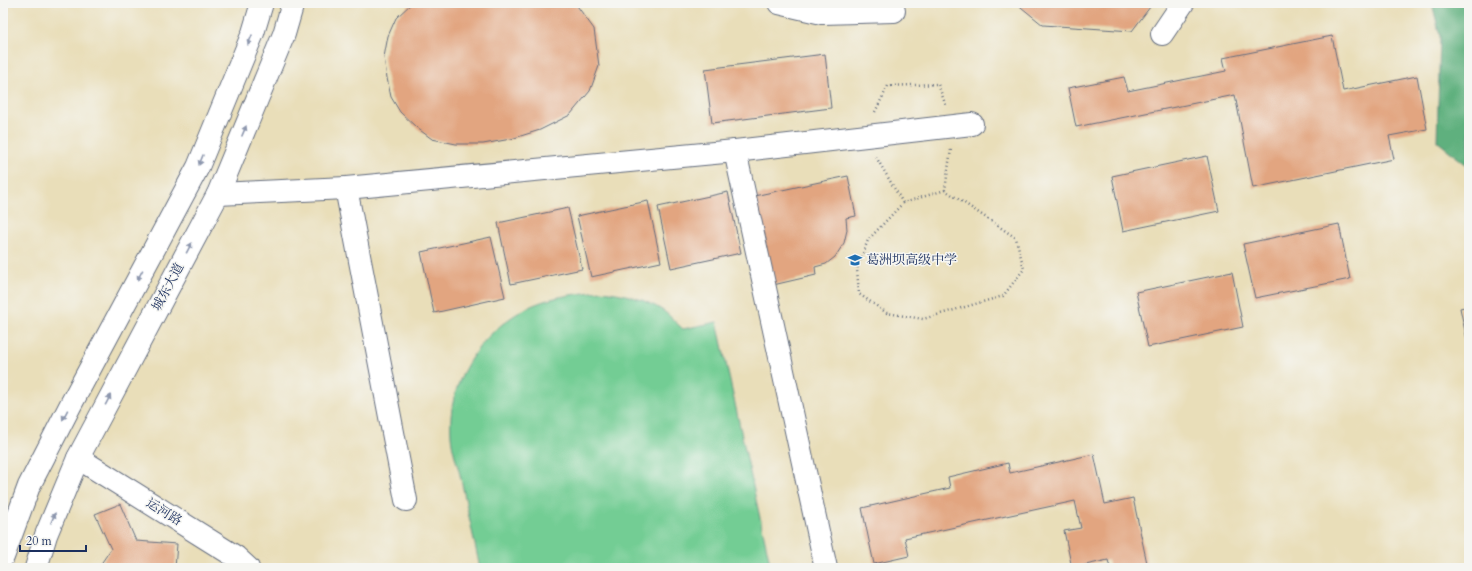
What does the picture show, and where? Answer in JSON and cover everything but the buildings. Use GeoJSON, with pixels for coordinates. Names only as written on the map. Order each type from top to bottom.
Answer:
{"type":"FeatureCollection","features":[{"type":"Feature","properties":{"kind":"main road"},"geometry":{"type":"LineString","coordinates":[[3,557],[29,486],[74,398],[198,167],[253,33],[262,3]]}},
{"type":"Feature","properties":{"kind":"main road","name":"城东大道"},"geometry":{"type":"LineString","coordinates":[[36,568],[46,535],[78,458],[218,194],[284,34],[293,3]]}},
{"type":"Feature","properties":{"kind":"main road"},"geometry":{"type":"LineString","coordinates":[[779,3],[822,13],[894,11]]}},
{"type":"Feature","properties":{"kind":"main road"},"geometry":{"type":"LineString","coordinates":[[1162,34],[1183,3]]}},
{"type":"Feature","properties":{"kind":"main road"},"geometry":{"type":"LineString","coordinates":[[218,194],[346,188],[735,150],[963,125]]}},
{"type":"Feature","properties":{"kind":"main road"},"geometry":{"type":"LineString","coordinates":[[735,150],[826,568]]}},
{"type":"Feature","properties":{"kind":"main road"},"geometry":{"type":"LineString","coordinates":[[346,188],[406,500]]}},
{"type":"Feature","properties":{"kind":"main road","name":"运河路"},"geometry":{"type":"LineString","coordinates":[[78,458],[236,558],[248,568]]}},
{"type":"Feature","properties":{"kind":"path"},"geometry":{"type":"LineString","coordinates":[[903,203],[864,136],[888,86],[938,84],[963,125],[944,190]]}},
{"type":"Feature","properties":{"kind":"path"},"geometry":{"type":"LineString","coordinates":[[944,190],[1016,238],[1024,269],[1003,296],[923,319],[887,313],[859,294],[856,269],[868,240],[903,203],[944,190]]}},
{"type":"Feature","properties":{"kind":"green space"},"geometry":{"type":"Polygon","coordinates":[[[1432,3],[1469,3],[1469,167],[1437,141],[1440,36],[1432,3]]]}},
{"type":"Feature","properties":{"kind":"green space"},"geometry":{"type":"Polygon","coordinates":[[[601,291],[626,295],[658,307],[683,329],[717,322],[771,568],[480,568],[451,435],[451,415],[454,396],[461,378],[469,362],[480,346],[508,319],[525,309],[542,302],[571,295],[601,291]]]}},
{"type":"Feature","properties":{"kind":"place","name":"葛洲坝高级中学"},"geometry":{"type":"Point","coordinates":[855,260]}}]}
